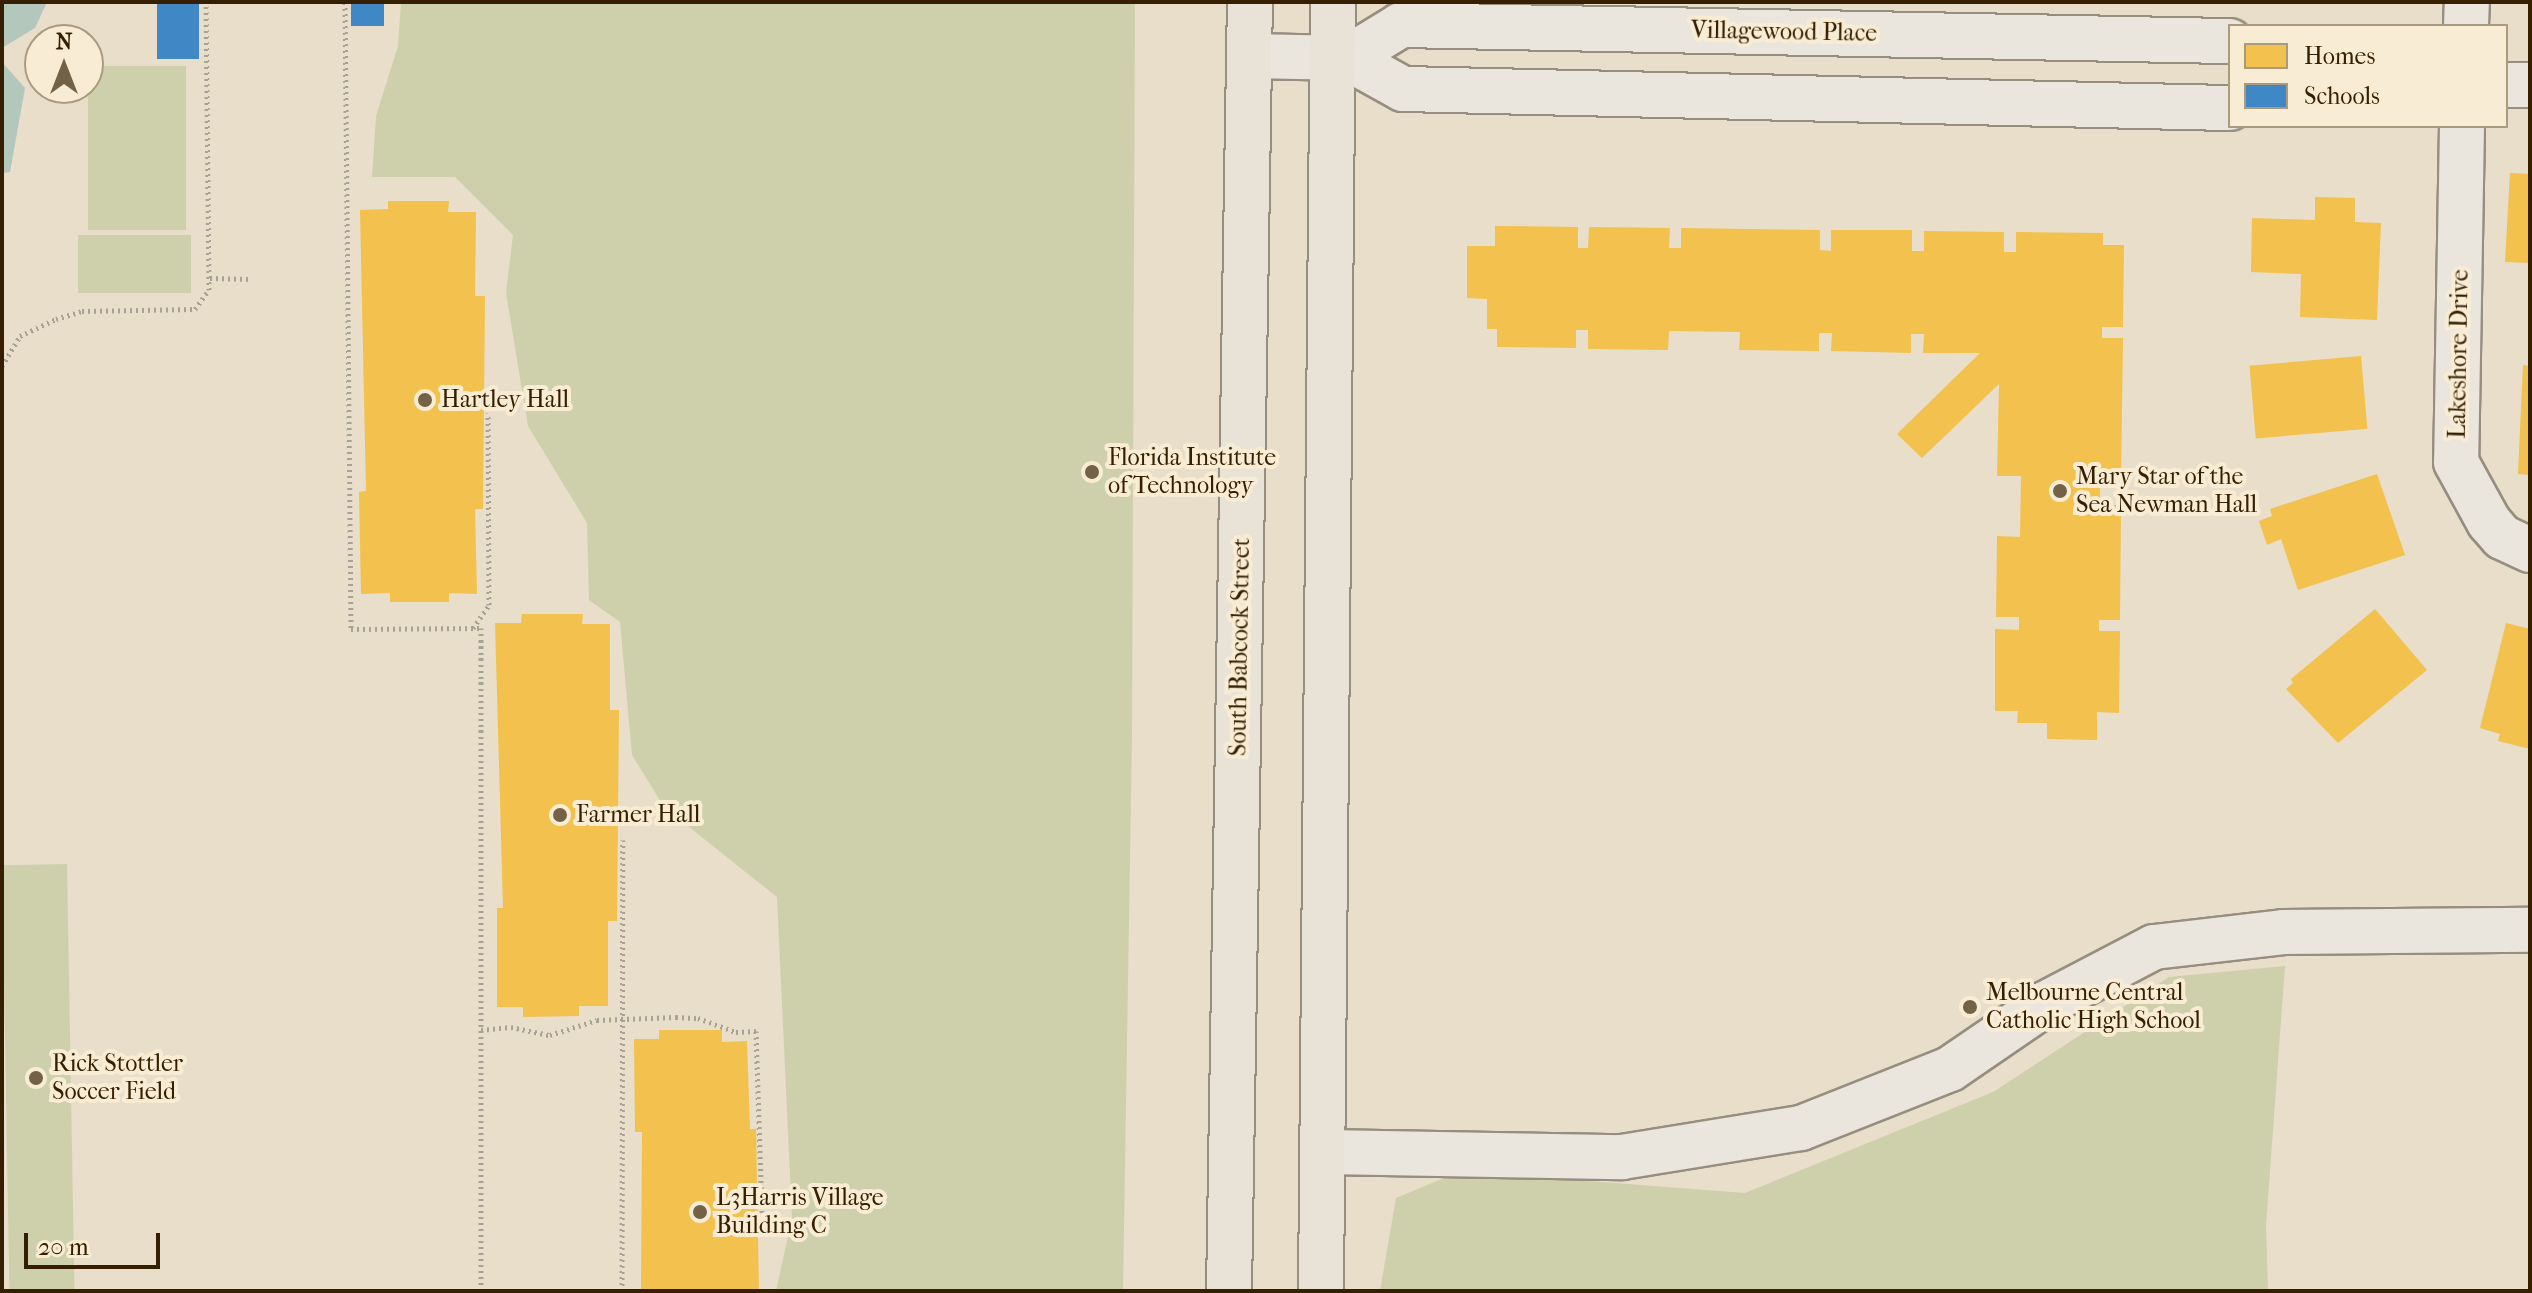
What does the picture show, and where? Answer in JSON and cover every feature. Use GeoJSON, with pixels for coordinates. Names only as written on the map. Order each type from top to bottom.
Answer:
{"type":"FeatureCollection","features":[{"type":"Feature","properties":{"kind":"main road","name":"South Babcock Street"},"geometry":{"type":"LineString","coordinates":[[1229,1291],[1250,2]]}},
{"type":"Feature","properties":{"kind":"main road"},"geometry":{"type":"LineString","coordinates":[[1321,1291],[1326,1152],[1340,58],[1333,2]]}},
{"type":"Feature","properties":{"kind":"lane"},"geometry":{"type":"LineString","coordinates":[[2466,24],[2467,2]]}},
{"type":"Feature","properties":{"kind":"lane","name":"Villagewood Place"},"geometry":{"type":"LineString","coordinates":[[1340,58],[1401,25],[2228,41]]}},
{"type":"Feature","properties":{"kind":"lane"},"geometry":{"type":"LineString","coordinates":[[2087,104],[2088,38]]}},
{"type":"Feature","properties":{"kind":"lane"},"geometry":{"type":"LineString","coordinates":[[1250,56],[1340,58],[1403,89],[2228,108]]}},
{"type":"Feature","properties":{"kind":"lane"},"geometry":{"type":"LineString","coordinates":[[2508,85],[2530,85]]}},
{"type":"Feature","properties":{"kind":"lane","name":"Lakeshore Drive"},"geometry":{"type":"LineString","coordinates":[[2462,128],[2456,462],[2489,522],[2502,537],[2530,550]]}},
{"type":"Feature","properties":{"kind":"lane"},"geometry":{"type":"LineString","coordinates":[[1326,1152],[1622,1157],[1801,1128],[1950,1069],[2045,1004],[2154,947],[2283,932],[2530,930]]}},
{"type":"Feature","properties":{"kind":"path"},"geometry":{"type":"LineString","coordinates":[[2,366],[20,336],[56,319],[82,311],[195,309],[209,290],[206,2]]}},
{"type":"Feature","properties":{"kind":"path"},"geometry":{"type":"LineString","coordinates":[[345,2],[351,629],[481,628],[481,1291]]}},
{"type":"Feature","properties":{"kind":"path"},"geometry":{"type":"LineString","coordinates":[[210,278],[251,279]]}},
{"type":"Feature","properties":{"kind":"path"},"geometry":{"type":"LineString","coordinates":[[473,628],[489,605],[488,413]]}},
{"type":"Feature","properties":{"kind":"path"},"geometry":{"type":"LineString","coordinates":[[622,1291],[623,840]]}},
{"type":"Feature","properties":{"kind":"path"},"geometry":{"type":"LineString","coordinates":[[481,1030],[511,1027],[550,1035],[597,1020],[698,1018],[736,1032],[756,1031],[762,1213]]}},
{"type":"Feature","properties":{"kind":"green space"},"geometry":{"type":"Polygon","coordinates":[[[401,2],[1135,2],[1132,737],[1123,1291],[776,1291],[792,1218],[777,897],[664,807],[632,755],[620,622],[589,600],[587,523],[528,426],[506,293],[513,235],[455,177],[372,177],[376,116],[398,46],[401,2]]]}},
{"type":"Feature","properties":{"kind":"green space"},"geometry":{"type":"Polygon","coordinates":[[[104,66],[186,66],[186,230],[88,230],[88,104],[104,104],[104,66]]]}},
{"type":"Feature","properties":{"kind":"green space"},"geometry":{"type":"Polygon","coordinates":[[[78,235],[191,235],[191,293],[78,293],[78,235]]]}},
{"type":"Feature","properties":{"kind":"green space","name":"Rick Stottler Soccer Field"},"geometry":{"type":"Polygon","coordinates":[[[67,864],[74,1291],[9,1291],[2,865],[67,864]]]}},
{"type":"Feature","properties":{"kind":"green space"},"geometry":{"type":"Polygon","coordinates":[[[2285,966],[2266,1226],[2268,1291],[1380,1291],[1396,1198],[1461,1171],[1745,1193],[1993,1092],[2169,977],[2285,966]]]}},
{"type":"Feature","properties":{"kind":"shaded area"},"geometry":{"type":"Polygon","coordinates":[[[2,2],[47,2],[37,24],[24,24],[24,35],[2,48],[2,2]]]}},
{"type":"Feature","properties":{"kind":"shaded area"},"geometry":{"type":"Polygon","coordinates":[[[2,62],[24,87],[24,94],[10,172],[2,173],[2,62]]]}},
{"type":"Feature","properties":{"kind":"building: Homes"},"geometry":{"type":"Polygon","coordinates":[[[2510,173],[2530,174],[2530,263],[2505,262],[2510,173]]]}},
{"type":"Feature","properties":{"kind":"building: Homes"},"geometry":{"type":"Polygon","coordinates":[[[2315,197],[2355,198],[2355,222],[2381,223],[2377,320],[2300,317],[2301,274],[2251,272],[2252,218],[2315,220],[2315,197]]]}},
{"type":"Feature","properties":{"kind":"building: Homes","name":"Hartley Hall"},"geometry":{"type":"Polygon","coordinates":[[[388,201],[449,201],[448,212],[476,212],[475,296],[485,296],[483,509],[475,509],[477,594],[449,593],[449,602],[390,602],[390,593],[361,594],[359,492],[366,491],[360,210],[388,209],[388,201]]]}},
{"type":"Feature","properties":{"kind":"building: Homes","name":"Mary Star of the Sea Newman Hall"},"geometry":{"type":"Polygon","coordinates":[[[1495,226],[1578,227],[1578,248],[1588,248],[1589,227],[1670,228],[1669,248],[1681,248],[1681,228],[1820,230],[1820,250],[1831,251],[1831,230],[1912,230],[1912,251],[1924,251],[1924,231],[2004,232],[2004,252],[2016,252],[2016,232],[2103,233],[2103,245],[2124,245],[2123,327],[2102,327],[2102,338],[2123,338],[2121,477],[2100,477],[2100,505],[2121,505],[2120,620],[2099,620],[2099,631],[2120,631],[2119,713],[2097,712],[2097,740],[2047,739],[2047,723],[2017,723],[2018,711],[1995,711],[1995,629],[2019,630],[2019,617],[1996,617],[1997,536],[2020,537],[2021,476],[1997,476],[1999,384],[1922,458],[1897,434],[1980,353],[1923,353],[1924,334],[1911,334],[1911,353],[1831,351],[1832,333],[1819,333],[1819,351],[1739,350],[1740,332],[1669,331],[1668,350],[1588,349],[1588,330],[1576,330],[1576,348],[1497,347],[1497,329],[1487,329],[1487,299],[1467,298],[1467,246],[1495,246],[1495,226]]]}},
{"type":"Feature","properties":{"kind":"building: Homes"},"geometry":{"type":"Polygon","coordinates":[[[2361,356],[2367,429],[2256,438],[2249,366],[2361,356]]]}},
{"type":"Feature","properties":{"kind":"building: Homes"},"geometry":{"type":"Polygon","coordinates":[[[2523,365],[2530,366],[2530,475],[2518,474],[2523,365]]]}},
{"type":"Feature","properties":{"kind":"building: Homes"},"geometry":{"type":"Polygon","coordinates":[[[2377,474],[2405,555],[2298,590],[2281,539],[2267,545],[2259,521],[2272,516],[2270,509],[2377,474]]]}},
{"type":"Feature","properties":{"kind":"building: Homes"},"geometry":{"type":"Polygon","coordinates":[[[2375,609],[2427,670],[2338,743],[2286,689],[2293,683],[2291,679],[2375,609]]]}},
{"type":"Feature","properties":{"kind":"building: Homes","name":"Farmer Hall"},"geometry":{"type":"Polygon","coordinates":[[[522,614],[583,614],[582,624],[610,624],[610,710],[619,710],[617,921],[608,921],[608,1006],[579,1006],[579,1016],[523,1017],[523,1007],[497,1007],[497,908],[503,908],[495,623],[521,623],[522,614]]]}},
{"type":"Feature","properties":{"kind":"building: Homes"},"geometry":{"type":"Polygon","coordinates":[[[2506,623],[2530,629],[2530,749],[2498,741],[2500,734],[2480,728],[2506,623]]]}},
{"type":"Feature","properties":{"kind":"building: Homes","name":"L3Harris Village Building C"},"geometry":{"type":"Polygon","coordinates":[[[659,1030],[722,1030],[722,1042],[747,1041],[750,1129],[756,1129],[759,1291],[641,1291],[642,1132],[635,1132],[634,1039],[659,1039],[659,1030]]]}},
{"type":"Feature","properties":{"kind":"building: Schools"},"geometry":{"type":"Polygon","coordinates":[[[157,2],[199,2],[199,59],[157,59],[157,2]]]}},
{"type":"Feature","properties":{"kind":"building: Schools"},"geometry":{"type":"Polygon","coordinates":[[[351,2],[384,2],[384,26],[351,26],[351,2]]]}},
{"type":"Feature","properties":{"kind":"place","name":"Hartley Hall"},"geometry":{"type":"Point","coordinates":[425,400]}},
{"type":"Feature","properties":{"kind":"place","name":"Florida Institute of Technology"},"geometry":{"type":"Point","coordinates":[1092,472]}},
{"type":"Feature","properties":{"kind":"place","name":"Mary Star of the Sea Newman Hall"},"geometry":{"type":"Point","coordinates":[2060,491]}},
{"type":"Feature","properties":{"kind":"place","name":"Farmer Hall"},"geometry":{"type":"Point","coordinates":[560,815]}},
{"type":"Feature","properties":{"kind":"place","name":"Melbourne Central Catholic High School"},"geometry":{"type":"Point","coordinates":[1970,1007]}},
{"type":"Feature","properties":{"kind":"place","name":"Rick Stottler Soccer Field"},"geometry":{"type":"Point","coordinates":[36,1078]}},
{"type":"Feature","properties":{"kind":"place","name":"L3Harris Village Building C"},"geometry":{"type":"Point","coordinates":[700,1212]}}]}
